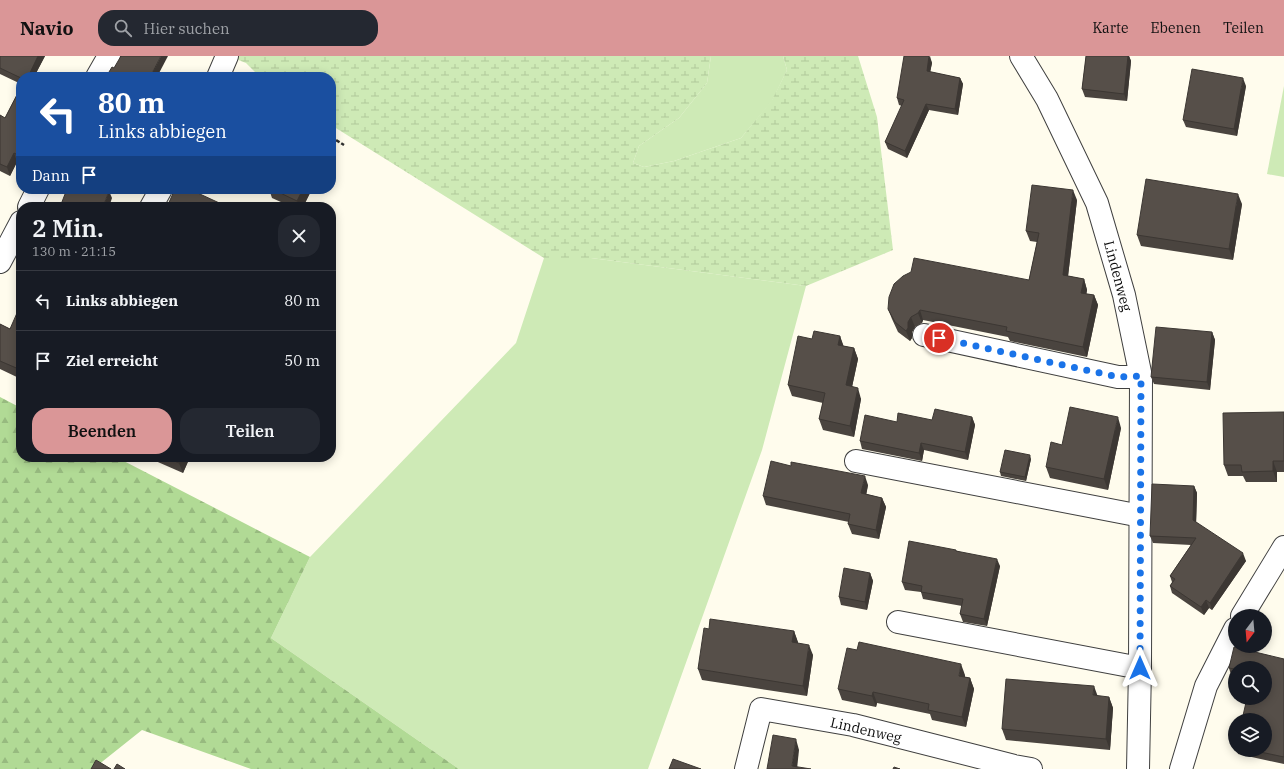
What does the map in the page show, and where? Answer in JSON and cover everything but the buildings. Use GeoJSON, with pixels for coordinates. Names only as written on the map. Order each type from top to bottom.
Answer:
{"type":"FeatureCollection","features":[{"type":"Feature","properties":{"kind":"street"},"geometry":{"type":"LineString","coordinates":[[100,72],[108,56]]}},
{"type":"Feature","properties":{"kind":"street"},"geometry":{"type":"LineString","coordinates":[[220,72],[228,56]]}},
{"type":"Feature","properties":{"kind":"street","name":"Lindenweg"},"geometry":{"type":"LineString","coordinates":[[1021,56],[1047,99],[1098,203],[1124,295],[1141,376],[1140,668],[1138,769]]}},
{"type":"Feature","properties":{"kind":"street"},"geometry":{"type":"LineString","coordinates":[[0,262],[16,232]]}},
{"type":"Feature","properties":{"kind":"street"},"geometry":{"type":"LineString","coordinates":[[924,335],[1118,377],[1141,376]]}},
{"type":"Feature","properties":{"kind":"street"},"geometry":{"type":"LineString","coordinates":[[856,460],[1140,516]]}},
{"type":"Feature","properties":{"kind":"street"},"geometry":{"type":"LineString","coordinates":[[1246,609],[1284,547]]}},
{"type":"Feature","properties":{"kind":"street"},"geometry":{"type":"LineString","coordinates":[[898,622],[1140,668]]}},
{"type":"Feature","properties":{"kind":"street"},"geometry":{"type":"LineString","coordinates":[[1181,769],[1206,686],[1228,644]]}},
{"type":"Feature","properties":{"kind":"street","name":"Lindenweg"},"geometry":{"type":"LineString","coordinates":[[746,769],[761,709],[853,725],[1014,766],[1032,769]]}},
{"type":"Feature","properties":{"kind":"path"},"geometry":{"type":"LineString","coordinates":[[336,140],[344,145]]}},
{"type":"Feature","properties":{"kind":"green space"},"geometry":{"type":"Polygon","coordinates":[[[228,56],[711,56],[707,83],[679,118],[639,146],[633,163],[644,167],[674,161],[741,138],[772,100],[787,70],[783,56],[858,56],[877,117],[893,250],[806,286],[591,258],[544,258],[336,128],[336,72],[255,72],[246,63],[228,56]]]}},
{"type":"Feature","properties":{"kind":"green space"},"geometry":{"type":"Polygon","coordinates":[[[711,56],[783,56],[787,70],[772,101],[741,138],[674,161],[644,167],[633,163],[639,146],[679,118],[707,83],[711,56]]]}},
{"type":"Feature","properties":{"kind":"green space"},"geometry":{"type":"Polygon","coordinates":[[[1284,86],[1284,177],[1267,174],[1284,86]]]}},
{"type":"Feature","properties":{"kind":"green space"},"geometry":{"type":"Polygon","coordinates":[[[544,258],[591,258],[806,286],[762,450],[648,769],[459,769],[271,638],[310,557],[516,343],[544,258]]]}},
{"type":"Feature","properties":{"kind":"green space"},"geometry":{"type":"Polygon","coordinates":[[[0,397],[16,405],[16,462],[126,462],[310,557],[271,638],[459,769],[251,769],[142,730],[93,769],[0,769],[0,397]]]}},
{"type":"Feature","properties":{"kind":"route"},"geometry":{"type":"LineString","coordinates":[[939,338],[1118,377],[1141,376],[1140,668]]}}]}
